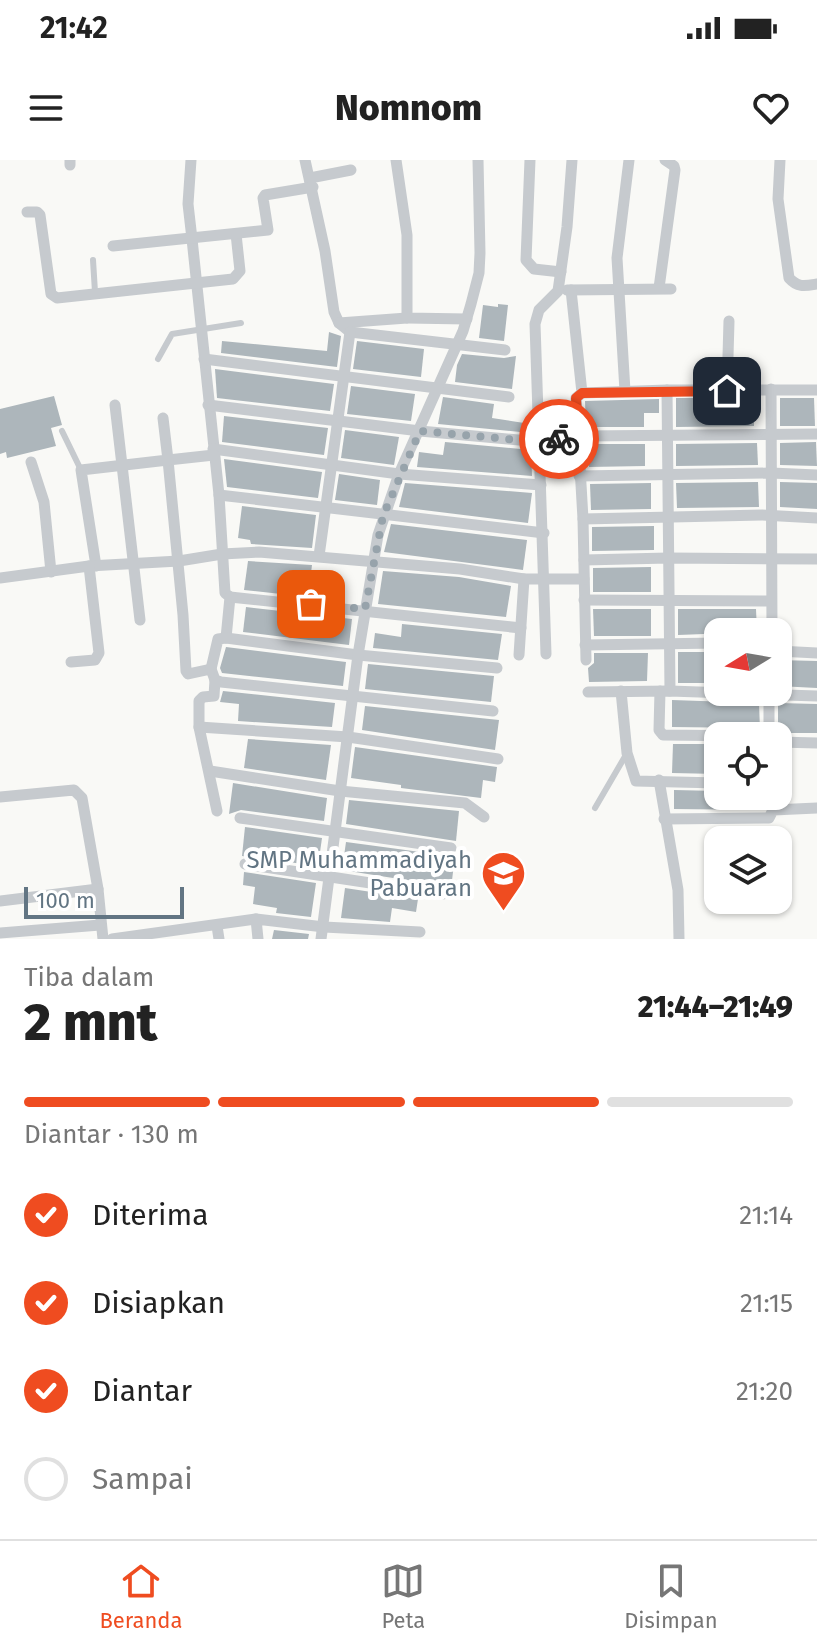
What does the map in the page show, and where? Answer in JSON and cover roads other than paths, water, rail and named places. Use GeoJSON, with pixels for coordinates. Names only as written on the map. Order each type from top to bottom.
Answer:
{"type":"FeatureCollection","features":[{"type":"Feature","properties":{"kind":"street"},"geometry":{"type":"LineString","coordinates":[[191,160],[188,204],[219,495],[225,593],[230,597],[521,628]]}},
{"type":"Feature","properties":{"kind":"street"},"geometry":{"type":"LineString","coordinates":[[305,160],[312,182],[334,312],[339,323],[350,332],[505,350]]}},
{"type":"Feature","properties":{"kind":"street"},"geometry":{"type":"LineString","coordinates":[[396,160],[407,235],[407,318]]}},
{"type":"Feature","properties":{"kind":"street"},"geometry":{"type":"LineString","coordinates":[[322,933],[373,561],[383,516],[399,474],[467,319],[479,273],[481,223],[478,160]]}},
{"type":"Feature","properties":{"kind":"street"},"geometry":{"type":"LineString","coordinates":[[530,160],[526,260],[534,269],[561,272]]}},
{"type":"Feature","properties":{"kind":"street"},"geometry":{"type":"LineString","coordinates":[[546,654],[535,324],[539,310],[558,291],[572,160]]}},
{"type":"Feature","properties":{"kind":"street"},"geometry":{"type":"LineString","coordinates":[[625,391],[618,249],[629,160]]}},
{"type":"Feature","properties":{"kind":"street"},"geometry":{"type":"LineString","coordinates":[[558,291],[665,288],[675,170],[665,160]]}},
{"type":"Feature","properties":{"kind":"street"},"geometry":{"type":"LineString","coordinates":[[780,160],[778,199],[789,278],[802,286],[817,284]]}},
{"type":"Feature","properties":{"kind":"street"},"geometry":{"type":"LineString","coordinates":[[113,246],[268,230],[265,195],[351,170]]}},
{"type":"Feature","properties":{"kind":"street"},"geometry":{"type":"LineString","coordinates":[[27,212],[40,215],[53,297],[233,279],[238,275],[240,266],[236,234]]}},
{"type":"Feature","properties":{"kind":"street"},"geometry":{"type":"LineString","coordinates":[[571,290],[582,393]]}},
{"type":"Feature","properties":{"kind":"street"},"geometry":{"type":"LineString","coordinates":[[339,323],[407,318],[467,319]]}},
{"type":"Feature","properties":{"kind":"street"},"geometry":{"type":"LineString","coordinates":[[727,391],[729,321]]}},
{"type":"Feature","properties":{"kind":"street"},"geometry":{"type":"LineString","coordinates":[[319,556],[350,332]]}},
{"type":"Feature","properties":{"kind":"street"},"geometry":{"type":"LineString","coordinates":[[204,359],[509,397]]}},
{"type":"Feature","properties":{"kind":"street"},"geometry":{"type":"LineString","coordinates":[[771,389],[772,618]]}},
{"type":"Feature","properties":{"kind":"street"},"geometry":{"type":"LineString","coordinates":[[667,390],[668,643],[659,730],[663,735],[704,735]]}},
{"type":"Feature","properties":{"kind":"street"},"geometry":{"type":"LineString","coordinates":[[586,660],[576,398],[582,393],[625,391],[817,390]]}},
{"type":"Feature","properties":{"kind":"street"},"geometry":{"type":"LineString","coordinates":[[115,405],[140,620]]}},
{"type":"Feature","properties":{"kind":"street"},"geometry":{"type":"LineString","coordinates":[[208,405],[540,442],[578,436],[817,434]]}},
{"type":"Feature","properties":{"kind":"street"},"geometry":{"type":"LineString","coordinates":[[163,418],[179,561],[186,671],[493,711]]}},
{"type":"Feature","properties":{"kind":"street"},"geometry":{"type":"LineString","coordinates":[[71,662],[89,662],[95,660],[99,653],[81,470],[213,452],[331,463],[399,474],[541,485]]}},
{"type":"Feature","properties":{"kind":"street"},"geometry":{"type":"LineString","coordinates":[[31,462],[44,502],[51,572]]}},
{"type":"Feature","properties":{"kind":"street"},"geometry":{"type":"LineString","coordinates":[[579,476],[817,475]]}},
{"type":"Feature","properties":{"kind":"street"},"geometry":{"type":"LineString","coordinates":[[219,495],[544,533]]}},
{"type":"Feature","properties":{"kind":"street"},"geometry":{"type":"LineString","coordinates":[[583,519],[772,515],[817,518]]}},
{"type":"Feature","properties":{"kind":"street"},"geometry":{"type":"LineString","coordinates":[[0,578],[92,566],[269,552],[524,579],[584,579]]}},
{"type":"Feature","properties":{"kind":"street"},"geometry":{"type":"LineString","coordinates":[[584,560],[817,559]]}},
{"type":"Feature","properties":{"kind":"street"},"geometry":{"type":"LineString","coordinates":[[519,655],[524,579]]}},
{"type":"Feature","properties":{"kind":"street"},"geometry":{"type":"LineString","coordinates":[[226,638],[230,597]]}},
{"type":"Feature","properties":{"kind":"street"},"geometry":{"type":"LineString","coordinates":[[584,600],[771,601]]}},
{"type":"Feature","properties":{"kind":"street"},"geometry":{"type":"LineString","coordinates":[[217,811],[199,727],[199,701],[203,697],[214,696],[213,675],[218,639],[497,668]]}},
{"type":"Feature","properties":{"kind":"street"},"geometry":{"type":"LineString","coordinates":[[585,645],[704,643]]}},
{"type":"Feature","properties":{"kind":"street"},"geometry":{"type":"LineString","coordinates":[[792,652],[817,653]]}},
{"type":"Feature","properties":{"kind":"street"},"geometry":{"type":"LineString","coordinates":[[621,691],[627,753],[636,781],[704,782]]}},
{"type":"Feature","properties":{"kind":"street"},"geometry":{"type":"LineString","coordinates":[[588,692],[704,692]]}},
{"type":"Feature","properties":{"kind":"street"},"geometry":{"type":"LineString","coordinates":[[792,695],[817,696]]}},
{"type":"Feature","properties":{"kind":"street"},"geometry":{"type":"LineString","coordinates":[[199,727],[348,737],[498,759]]}},
{"type":"Feature","properties":{"kind":"street"},"geometry":{"type":"LineString","coordinates":[[792,742],[817,743]]}},
{"type":"Feature","properties":{"kind":"street"},"geometry":{"type":"LineString","coordinates":[[210,771],[340,791],[465,803],[484,817]]}},
{"type":"Feature","properties":{"kind":"street"},"geometry":{"type":"LineString","coordinates":[[659,780],[678,890],[679,939]]}},
{"type":"Feature","properties":{"kind":"street"},"geometry":{"type":"LineString","coordinates":[[0,797],[67,790],[78,793],[85,806],[103,939]]}},
{"type":"Feature","properties":{"kind":"street"},"geometry":{"type":"LineString","coordinates":[[792,809],[817,808]]}},
{"type":"Feature","properties":{"kind":"street"},"geometry":{"type":"LineString","coordinates":[[664,819],[769,818],[773,810]]}},
{"type":"Feature","properties":{"kind":"street"},"geometry":{"type":"LineString","coordinates":[[240,818],[451,848]]}},
{"type":"Feature","properties":{"kind":"street"},"geometry":{"type":"LineString","coordinates":[[245,864],[443,894]]}},
{"type":"Feature","properties":{"kind":"street"},"geometry":{"type":"LineString","coordinates":[[0,901],[98,889]]}},
{"type":"Feature","properties":{"kind":"street"},"geometry":{"type":"LineString","coordinates":[[256,919],[258,939]]}},
{"type":"Feature","properties":{"kind":"street"},"geometry":{"type":"LineString","coordinates":[[112,939],[256,919],[322,933],[420,932]]}},
{"type":"Feature","properties":{"kind":"street"},"geometry":{"type":"LineString","coordinates":[[0,933],[52,933],[100,925]]}},
{"type":"Feature","properties":{"kind":"street"},"geometry":{"type":"LineString","coordinates":[[217,926],[219,939]]}},
{"type":"Feature","properties":{"kind":"lane"},"geometry":{"type":"LineString","coordinates":[[93,260],[95,292]]}},
{"type":"Feature","properties":{"kind":"lane"},"geometry":{"type":"LineString","coordinates":[[158,359],[172,334],[241,323]]}},
{"type":"Feature","properties":{"kind":"lane"},"geometry":{"type":"LineString","coordinates":[[62,431],[81,470]]}},
{"type":"Feature","properties":{"kind":"lane"},"geometry":{"type":"LineString","coordinates":[[595,808],[627,753]]}},
{"type":"Feature","properties":{"kind":"place","name":"SMP Muhammadiyah Pabuaran"},"geometry":{"type":"Point","coordinates":[503,913]}}]}
